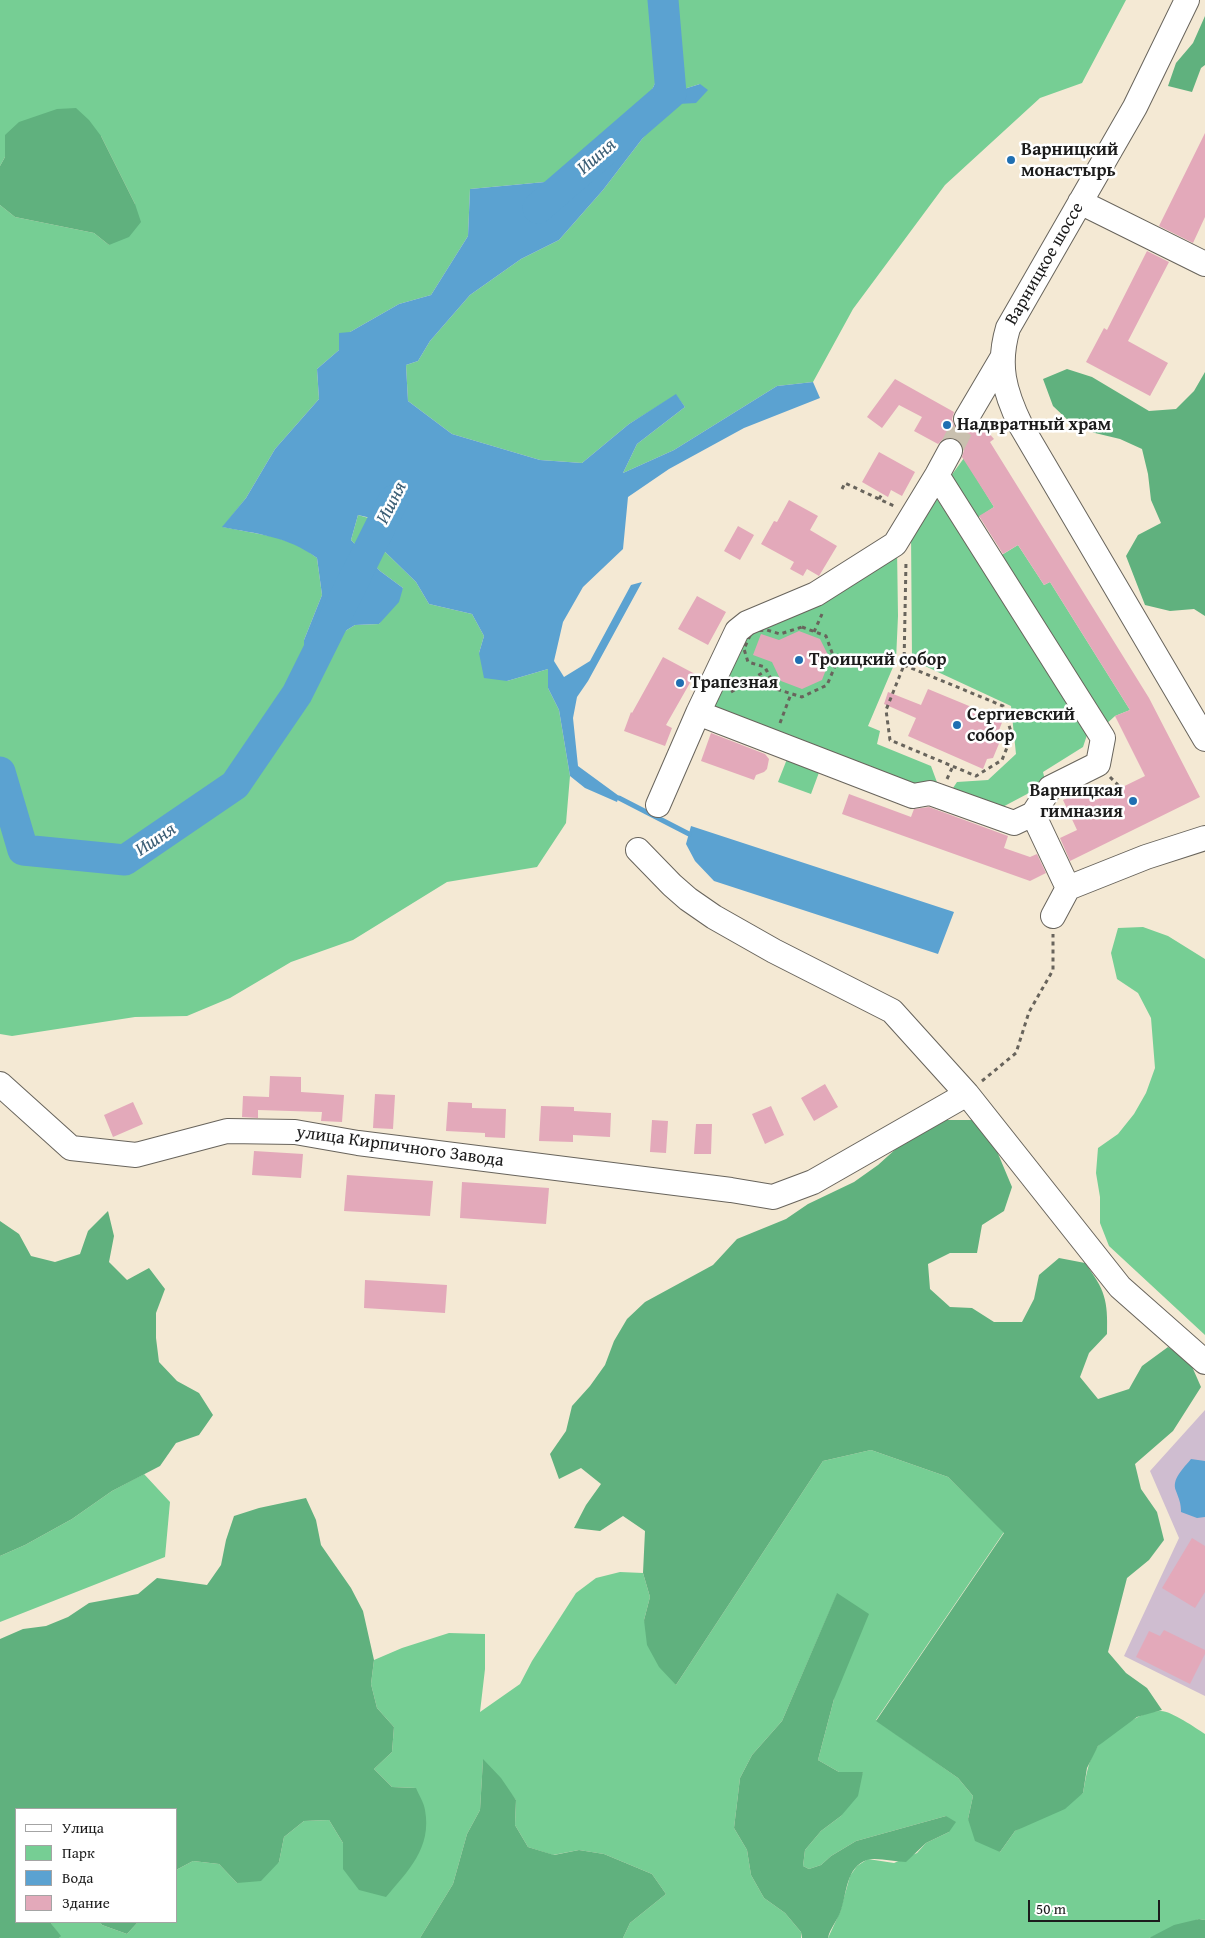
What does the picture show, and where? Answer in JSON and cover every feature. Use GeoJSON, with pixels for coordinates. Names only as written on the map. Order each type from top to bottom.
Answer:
{"type":"FeatureCollection","features":[{"type":"Feature","properties":{"kind":"street","name":"Варницкое шоссе"},"geometry":{"type":"LineString","coordinates":[[1187,0],[1135,107],[1008,328],[1002,358],[1010,405],[1021,426],[1205,739]]}},
{"type":"Feature","properties":{"kind":"street"},"geometry":{"type":"LineString","coordinates":[[1080,202],[1205,264]]}},
{"type":"Feature","properties":{"kind":"street"},"geometry":{"type":"LineString","coordinates":[[966,419],[1002,358]]}},
{"type":"Feature","properties":{"kind":"street"},"geometry":{"type":"LineString","coordinates":[[658,805],[698,713],[737,631],[746,623],[816,594],[895,544],[950,451]]}},
{"type":"Feature","properties":{"kind":"street"},"geometry":{"type":"LineString","coordinates":[[698,713],[913,796],[930,793],[1014,823],[1033,814],[1050,788],[1098,764],[1103,738],[937,475]]}},
{"type":"Feature","properties":{"kind":"street"},"geometry":{"type":"LineString","coordinates":[[1033,814],[1068,888]]}},
{"type":"Feature","properties":{"kind":"street"},"geometry":{"type":"LineString","coordinates":[[1053,916],[1068,888],[1146,857],[1205,838]]}},
{"type":"Feature","properties":{"kind":"street"},"geometry":{"type":"LineString","coordinates":[[638,850],[672,885],[714,917],[774,951],[892,1011],[967,1094],[1120,1287],[1205,1362]]}},
{"type":"Feature","properties":{"kind":"street","name":"улица Кирпичного Завода"},"geometry":{"type":"LineString","coordinates":[[0,1084],[71,1148],[136,1155],[227,1131],[295,1132],[358,1143],[731,1190],[773,1197],[813,1182],[967,1094]]}},
{"type":"Feature","properties":{"kind":"path"},"geometry":{"type":"LineString","coordinates":[[842,489],[845,483],[879,499],[909,520],[904,665],[886,710],[890,740],[976,776],[1002,760],[1012,735],[1003,706],[904,665]]}},
{"type":"Feature","properties":{"kind":"path"},"geometry":{"type":"LineString","coordinates":[[879,499],[882,494]]}},
{"type":"Feature","properties":{"kind":"path"},"geometry":{"type":"LineString","coordinates":[[802,627],[826,636],[836,664],[827,685],[802,697],[791,694],[776,689],[765,667],[748,662],[744,649],[752,631],[767,630],[780,634],[802,627]]}},
{"type":"Feature","properties":{"kind":"path"},"geometry":{"type":"LineString","coordinates":[[772,742],[791,694]]}},
{"type":"Feature","properties":{"kind":"path"},"geometry":{"type":"LineString","coordinates":[[947,780],[953,766]]}},
{"type":"Feature","properties":{"kind":"path"},"geometry":{"type":"LineString","coordinates":[[967,1094],[1016,1053],[1029,1012],[1052,970],[1053,916]]}},
{"type":"Feature","properties":{"kind":"shaded area"},"geometry":{"type":"Polygon","coordinates":[[[1205,1410],[1205,1696],[1124,1656],[1179,1538],[1150,1471],[1205,1410]]]}},
{"type":"Feature","properties":{"kind":"green space"},"geometry":{"type":"Polygon","coordinates":[[[0,0],[1126,0],[1082,83],[1040,98],[945,185],[853,309],[813,382],[777,386],[674,450],[623,473],[637,444],[685,407],[676,395],[629,424],[582,463],[540,460],[452,434],[408,401],[406,365],[418,361],[430,341],[470,295],[521,259],[559,240],[603,190],[652,126],[700,84],[671,93],[669,69],[656,81],[646,103],[577,179],[470,189],[468,236],[431,295],[399,304],[350,332],[339,350],[317,369],[319,399],[275,449],[246,498],[223,527],[275,537],[301,546],[317,558],[322,595],[304,640],[304,651],[292,672],[297,694],[309,681],[308,660],[324,644],[355,625],[379,624],[403,588],[380,571],[351,540],[358,515],[372,519],[378,545],[416,582],[429,604],[472,614],[484,636],[479,653],[507,681],[548,669],[548,688],[559,710],[570,776],[566,823],[537,867],[447,882],[353,940],[291,962],[230,998],[187,1016],[135,1017],[12,1036],[0,1034],[0,205],[15,217],[94,233],[109,245],[135,204],[101,136],[5,135],[5,157],[0,166],[0,0]]]}},
{"type":"Feature","properties":{"kind":"green space"},"geometry":{"type":"Polygon","coordinates":[[[1205,16],[1205,65],[1201,68],[1192,92],[1168,86],[1176,63],[1193,43],[1205,16]]]}},
{"type":"Feature","properties":{"kind":"green space"},"geometry":{"type":"Polygon","coordinates":[[[76,108],[89,120],[101,136],[135,204],[141,222],[129,237],[109,245],[94,233],[15,217],[0,205],[0,166],[5,157],[5,135],[19,122],[57,109],[76,108]]]}},
{"type":"Feature","properties":{"kind":"green space"},"geometry":{"type":"Polygon","coordinates":[[[1067,369],[1092,377],[1149,411],[1176,409],[1194,391],[1205,372],[1205,616],[1194,609],[1170,611],[1145,605],[1126,556],[1138,535],[1161,523],[1151,500],[1148,474],[1142,449],[1120,439],[1095,433],[1071,423],[1053,406],[1043,379],[1067,369]]]}},
{"type":"Feature","properties":{"kind":"green space"},"geometry":{"type":"Polygon","coordinates":[[[964,458],[994,507],[976,519],[1000,556],[1018,545],[1044,585],[1050,582],[1130,710],[1115,716],[1104,726],[948,480],[964,458]]]}},
{"type":"Feature","properties":{"kind":"green space"},"geometry":{"type":"Polygon","coordinates":[[[935,496],[1089,729],[1083,747],[1043,772],[1046,784],[995,811],[949,794],[957,782],[988,780],[1016,754],[1011,706],[912,660],[911,531],[935,496]]]}},
{"type":"Feature","properties":{"kind":"green space"},"geometry":{"type":"Polygon","coordinates":[[[897,548],[898,616],[896,660],[868,726],[880,731],[877,744],[931,766],[938,785],[916,790],[707,709],[740,632],[897,548]]]}},
{"type":"Feature","properties":{"kind":"green space"},"geometry":{"type":"Polygon","coordinates":[[[789,754],[821,767],[811,794],[778,782],[789,754]]]}},
{"type":"Feature","properties":{"kind":"green space"},"geometry":{"type":"Polygon","coordinates":[[[1143,927],[1168,936],[1205,959],[1205,1335],[1109,1246],[1100,1223],[1100,1197],[1096,1173],[1098,1148],[1118,1134],[1134,1114],[1146,1093],[1155,1068],[1151,1018],[1138,993],[1117,979],[1111,953],[1118,928],[1143,927]]]}},
{"type":"Feature","properties":{"kind":"green space"},"geometry":{"type":"Polygon","coordinates":[[[945,1120],[972,1120],[991,1137],[1012,1187],[1004,1211],[982,1225],[977,1253],[950,1253],[928,1264],[930,1289],[950,1307],[972,1308],[994,1322],[1022,1322],[1034,1299],[1039,1275],[1059,1258],[1085,1263],[1101,1288],[1107,1312],[1107,1334],[1089,1353],[1080,1377],[1098,1399],[1129,1389],[1142,1366],[1168,1347],[1190,1362],[1201,1387],[1173,1431],[1135,1464],[1141,1489],[1157,1512],[1164,1540],[1149,1560],[1127,1578],[1108,1652],[1126,1673],[1147,1688],[1162,1710],[1137,1717],[1098,1746],[1087,1768],[1083,1793],[1065,1809],[1015,1831],[1000,1852],[975,1841],[968,1819],[973,1796],[958,1778],[876,1721],[1004,1533],[948,1477],[871,1450],[823,1461],[676,1685],[659,1667],[647,1645],[644,1620],[650,1597],[643,1573],[645,1531],[623,1516],[600,1531],[574,1528],[586,1505],[601,1484],[581,1468],[559,1479],[550,1454],[566,1431],[572,1406],[605,1365],[614,1341],[627,1319],[645,1302],[713,1265],[737,1239],[786,1219],[808,1204],[854,1182],[878,1165],[898,1147],[945,1120]]]}},
{"type":"Feature","properties":{"kind":"green space"},"geometry":{"type":"Polygon","coordinates":[[[108,1211],[114,1236],[109,1262],[127,1280],[149,1268],[165,1289],[156,1313],[156,1338],[159,1362],[177,1381],[199,1393],[213,1415],[199,1435],[176,1443],[160,1466],[112,1491],[72,1519],[25,1545],[0,1556],[0,1221],[19,1234],[31,1256],[55,1262],[80,1254],[88,1231],[108,1211]]]}},
{"type":"Feature","properties":{"kind":"green space"},"geometry":{"type":"Polygon","coordinates":[[[871,1450],[948,1477],[1004,1532],[876,1720],[958,1778],[973,1796],[968,1819],[1000,1852],[1015,1831],[1083,1793],[1092,1757],[1098,1746],[1110,1734],[1136,1718],[1161,1711],[1190,1724],[1205,1734],[1205,1920],[1199,1919],[1149,1938],[828,1938],[840,1912],[850,1876],[857,1866],[868,1859],[894,1863],[917,1853],[926,1843],[949,1832],[946,1816],[856,1841],[831,1856],[821,1865],[809,1869],[803,1866],[805,1850],[821,1831],[841,1816],[863,1772],[839,1772],[818,1760],[834,1699],[837,1594],[782,1721],[752,1755],[740,1778],[734,1828],[747,1850],[751,1875],[764,1898],[785,1913],[801,1932],[801,1938],[623,1938],[630,1923],[666,1894],[652,1874],[604,1854],[579,1850],[553,1855],[528,1847],[515,1825],[516,1800],[483,1760],[480,1810],[467,1834],[453,1884],[420,1938],[59,1938],[60,1936],[51,1923],[101,1923],[127,1934],[137,1923],[178,1923],[178,1869],[193,1861],[219,1864],[237,1883],[279,1862],[284,1837],[304,1821],[329,1820],[343,1843],[343,1869],[416,1788],[392,1787],[374,1769],[392,1752],[394,1727],[377,1708],[371,1684],[374,1660],[402,1648],[449,1633],[485,1634],[485,1669],[480,1712],[520,1684],[532,1661],[576,1593],[596,1578],[620,1572],[643,1573],[650,1597],[644,1620],[676,1685],[823,1461],[871,1450]]]}},
{"type":"Feature","properties":{"kind":"green space"},"geometry":{"type":"Polygon","coordinates":[[[144,1474],[170,1502],[165,1557],[0,1622],[0,1556],[25,1545],[72,1519],[112,1491],[144,1474]]]}},
{"type":"Feature","properties":{"kind":"green space"},"geometry":{"type":"Polygon","coordinates":[[[306,1498],[316,1520],[321,1545],[351,1588],[363,1611],[374,1660],[371,1684],[377,1708],[394,1727],[392,1752],[374,1769],[392,1787],[416,1788],[424,1807],[425,1836],[422,1847],[410,1868],[386,1897],[359,1890],[343,1869],[343,1843],[329,1820],[304,1821],[284,1837],[279,1862],[261,1881],[237,1883],[219,1864],[193,1861],[178,1869],[178,1808],[15,1808],[15,1923],[51,1923],[61,1936],[59,1938],[0,1938],[0,1639],[23,1629],[46,1626],[68,1617],[89,1603],[138,1594],[157,1578],[207,1585],[221,1565],[226,1540],[234,1516],[259,1508],[306,1498]]]}},
{"type":"Feature","properties":{"kind":"green space"},"geometry":{"type":"Polygon","coordinates":[[[837,1593],[869,1614],[834,1699],[818,1760],[839,1772],[863,1772],[858,1796],[841,1816],[821,1831],[805,1850],[803,1866],[809,1869],[821,1865],[831,1856],[856,1841],[946,1816],[956,1822],[949,1832],[926,1843],[906,1862],[875,1859],[860,1863],[848,1881],[841,1910],[828,1938],[802,1938],[801,1932],[785,1913],[764,1898],[751,1875],[747,1850],[734,1828],[740,1778],[752,1755],[782,1721],[837,1593]]]}},
{"type":"Feature","properties":{"kind":"green space"},"geometry":{"type":"Polygon","coordinates":[[[483,1759],[501,1778],[516,1800],[515,1825],[528,1847],[554,1855],[579,1850],[604,1854],[652,1874],[666,1894],[630,1923],[623,1938],[420,1938],[453,1884],[467,1834],[480,1810],[483,1759]]]}},
{"type":"Feature","properties":{"kind":"green space"},"geometry":{"type":"Polygon","coordinates":[[[1199,1919],[1205,1920],[1205,1938],[1149,1938],[1174,1925],[1199,1919]]]}},
{"type":"Feature","properties":{"kind":"green space"},"geometry":{"type":"Polygon","coordinates":[[[101,1923],[137,1923],[127,1934],[101,1923]]]}},
{"type":"Feature","properties":{"kind":"water"},"geometry":{"type":"Polygon","coordinates":[[[669,69],[671,93],[700,84],[708,90],[696,103],[678,104],[652,126],[603,190],[559,240],[521,259],[470,295],[430,341],[418,361],[406,365],[408,401],[452,434],[540,460],[582,463],[629,424],[676,394],[685,407],[637,444],[623,473],[674,450],[777,386],[813,382],[820,398],[744,428],[669,469],[628,497],[623,549],[583,587],[563,622],[554,661],[564,677],[590,661],[631,585],[642,582],[588,681],[577,697],[573,718],[578,766],[619,796],[617,802],[585,788],[570,776],[559,710],[548,688],[548,669],[507,681],[484,678],[479,653],[484,636],[472,614],[429,604],[416,582],[378,545],[369,529],[371,518],[358,515],[351,540],[380,571],[403,588],[399,602],[379,624],[355,625],[324,644],[308,660],[309,681],[297,694],[292,672],[304,651],[304,640],[322,595],[317,558],[283,540],[222,527],[246,498],[275,449],[319,399],[317,369],[339,350],[339,333],[350,332],[399,304],[431,295],[468,236],[470,189],[577,179],[646,103],[656,81],[669,69]]]}},
{"type":"Feature","properties":{"kind":"water"},"geometry":{"type":"Polygon","coordinates":[[[691,826],[954,912],[938,954],[714,881],[695,861],[686,844],[691,826]]]}},
{"type":"Feature","properties":{"kind":"water"},"geometry":{"type":"Polygon","coordinates":[[[1191,1459],[1205,1461],[1205,1517],[1197,1518],[1181,1512],[1175,1482],[1191,1459]]]}},
{"type":"Feature","properties":{"kind":"building"},"geometry":{"type":"Polygon","coordinates":[[[1205,133],[1205,217],[1193,243],[1159,226],[1205,133]]]}},
{"type":"Feature","properties":{"kind":"building"},"geometry":{"type":"Polygon","coordinates":[[[1147,251],[1169,262],[1128,341],[1168,363],[1150,396],[1086,362],[1104,328],[1107,330],[1147,251]]]}},
{"type":"Feature","properties":{"kind":"building"},"geometry":{"type":"Polygon","coordinates":[[[895,379],[954,412],[952,419],[959,431],[966,433],[973,431],[978,426],[987,431],[994,439],[990,442],[1149,698],[1200,797],[1070,861],[1060,838],[1077,830],[1063,800],[1089,787],[1096,800],[1145,776],[1115,716],[1130,710],[1050,582],[1044,585],[1018,545],[1003,554],[979,516],[994,507],[962,457],[964,450],[961,443],[957,439],[950,437],[943,439],[938,444],[914,431],[922,417],[899,405],[882,428],[867,417],[895,379]]]}},
{"type":"Feature","properties":{"kind":"building"},"geometry":{"type":"Polygon","coordinates":[[[879,452],[915,472],[902,496],[891,490],[888,497],[862,482],[879,452]]]}},
{"type":"Feature","properties":{"kind":"building"},"geometry":{"type":"Polygon","coordinates":[[[789,500],[818,516],[810,530],[837,546],[819,576],[807,569],[803,576],[790,569],[794,562],[761,544],[774,521],[777,522],[789,500]]]}},
{"type":"Feature","properties":{"kind":"building"},"geometry":{"type":"Polygon","coordinates":[[[738,526],[754,535],[740,560],[724,551],[738,526]]]}},
{"type":"Feature","properties":{"kind":"building"},"geometry":{"type":"Polygon","coordinates":[[[697,596],[726,612],[708,645],[678,629],[697,596]]]}},
{"type":"Feature","properties":{"kind":"building","name":"Троицкий собор"},"geometry":{"type":"Polygon","coordinates":[[[799,631],[820,639],[830,659],[822,680],[802,689],[781,681],[772,662],[753,655],[761,634],[779,640],[799,631]]]}},
{"type":"Feature","properties":{"kind":"building"},"geometry":{"type":"Polygon","coordinates":[[[663,657],[695,674],[666,725],[672,728],[665,746],[624,731],[631,712],[663,657]]]}},
{"type":"Feature","properties":{"kind":"building","name":"Сергиевский собор"},"geometry":{"type":"Polygon","coordinates":[[[928,689],[1003,720],[999,730],[1003,734],[993,758],[987,759],[983,769],[908,736],[916,718],[884,704],[888,692],[921,705],[928,689]]]}},
{"type":"Feature","properties":{"kind":"building"},"geometry":{"type":"Polygon","coordinates":[[[711,733],[765,754],[769,759],[767,769],[756,775],[754,780],[701,761],[711,733]]]}},
{"type":"Feature","properties":{"kind":"building"},"geometry":{"type":"Polygon","coordinates":[[[849,794],[911,817],[914,809],[929,807],[1008,836],[1004,848],[1030,857],[1037,854],[1046,873],[1030,881],[842,814],[849,794]]]}},
{"type":"Feature","properties":{"kind":"building"},"geometry":{"type":"Polygon","coordinates":[[[270,1076],[301,1077],[301,1092],[344,1095],[342,1122],[321,1121],[322,1112],[258,1110],[258,1118],[242,1117],[243,1096],[269,1097],[270,1076]]]}},
{"type":"Feature","properties":{"kind":"building"},"geometry":{"type":"Polygon","coordinates":[[[825,1084],[838,1107],[814,1121],[801,1098],[825,1084]]]}},
{"type":"Feature","properties":{"kind":"building"},"geometry":{"type":"Polygon","coordinates":[[[375,1094],[395,1095],[393,1129],[373,1128],[375,1094]]]}},
{"type":"Feature","properties":{"kind":"building"},"geometry":{"type":"Polygon","coordinates":[[[133,1102],[143,1124],[113,1137],[104,1115],[133,1102]]]}},
{"type":"Feature","properties":{"kind":"building"},"geometry":{"type":"Polygon","coordinates":[[[448,1102],[472,1103],[472,1108],[506,1109],[505,1138],[485,1137],[485,1133],[446,1131],[448,1102]]]}},
{"type":"Feature","properties":{"kind":"building"},"geometry":{"type":"Polygon","coordinates":[[[541,1106],[574,1107],[574,1111],[611,1113],[610,1137],[573,1135],[573,1142],[539,1141],[541,1106]]]}},
{"type":"Feature","properties":{"kind":"building"},"geometry":{"type":"Polygon","coordinates":[[[771,1106],[784,1135],[765,1144],[752,1114],[771,1106]]]}},
{"type":"Feature","properties":{"kind":"building"},"geometry":{"type":"Polygon","coordinates":[[[652,1120],[668,1121],[666,1153],[650,1152],[652,1120]]]}},
{"type":"Feature","properties":{"kind":"building"},"geometry":{"type":"Polygon","coordinates":[[[696,1124],[712,1124],[711,1154],[694,1154],[696,1124]]]}},
{"type":"Feature","properties":{"kind":"building"},"geometry":{"type":"Polygon","coordinates":[[[254,1151],[303,1154],[301,1178],[252,1175],[254,1151]]]}},
{"type":"Feature","properties":{"kind":"building"},"geometry":{"type":"Polygon","coordinates":[[[347,1175],[433,1181],[430,1216],[344,1211],[347,1175]]]}},
{"type":"Feature","properties":{"kind":"building"},"geometry":{"type":"Polygon","coordinates":[[[462,1182],[549,1188],[546,1224],[460,1218],[462,1182]]]}},
{"type":"Feature","properties":{"kind":"building"},"geometry":{"type":"Polygon","coordinates":[[[365,1280],[447,1285],[445,1313],[364,1308],[365,1280]]]}},
{"type":"Feature","properties":{"kind":"building"},"geometry":{"type":"Polygon","coordinates":[[[1192,1538],[1205,1546],[1205,1592],[1195,1608],[1162,1588],[1192,1538]]]}},
{"type":"Feature","properties":{"kind":"building"},"geometry":{"type":"Polygon","coordinates":[[[1164,1630],[1205,1650],[1205,1654],[1190,1684],[1136,1657],[1149,1631],[1160,1636],[1164,1630]]]}},
{"type":"Feature","properties":{"kind":"waterway","name":"Ишня"},"geometry":{"type":"LineString","coordinates":[[538,208],[671,93],[663,0]]}},
{"type":"Feature","properties":{"kind":"waterway","name":"Ишня"},"geometry":{"type":"LineString","coordinates":[[0,772],[23,850],[125,860],[235,785],[297,694],[393,501]]}},
{"type":"Feature","properties":{"kind":"waterway"},"geometry":{"type":"LineString","coordinates":[[619,798],[689,834]]}},
{"type":"Feature","properties":{"kind":"tunnel"},"geometry":{"type":"LineString","coordinates":[[950,451],[966,419]]}},
{"type":"Feature","properties":{"kind":"place","name":"Варницкий монастырь"},"geometry":{"type":"Point","coordinates":[1011,160]}},
{"type":"Feature","properties":{"kind":"place","name":"Надвратный храм"},"geometry":{"type":"Point","coordinates":[947,425]}},
{"type":"Feature","properties":{"kind":"place","name":"Троицкий собор"},"geometry":{"type":"Point","coordinates":[799,660]}},
{"type":"Feature","properties":{"kind":"place","name":"Трапезная"},"geometry":{"type":"Point","coordinates":[680,683]}},
{"type":"Feature","properties":{"kind":"place","name":"Сергиевский собор"},"geometry":{"type":"Point","coordinates":[957,725]}},
{"type":"Feature","properties":{"kind":"place","name":"Варницкая гимназия"},"geometry":{"type":"Point","coordinates":[1133,801]}}]}
